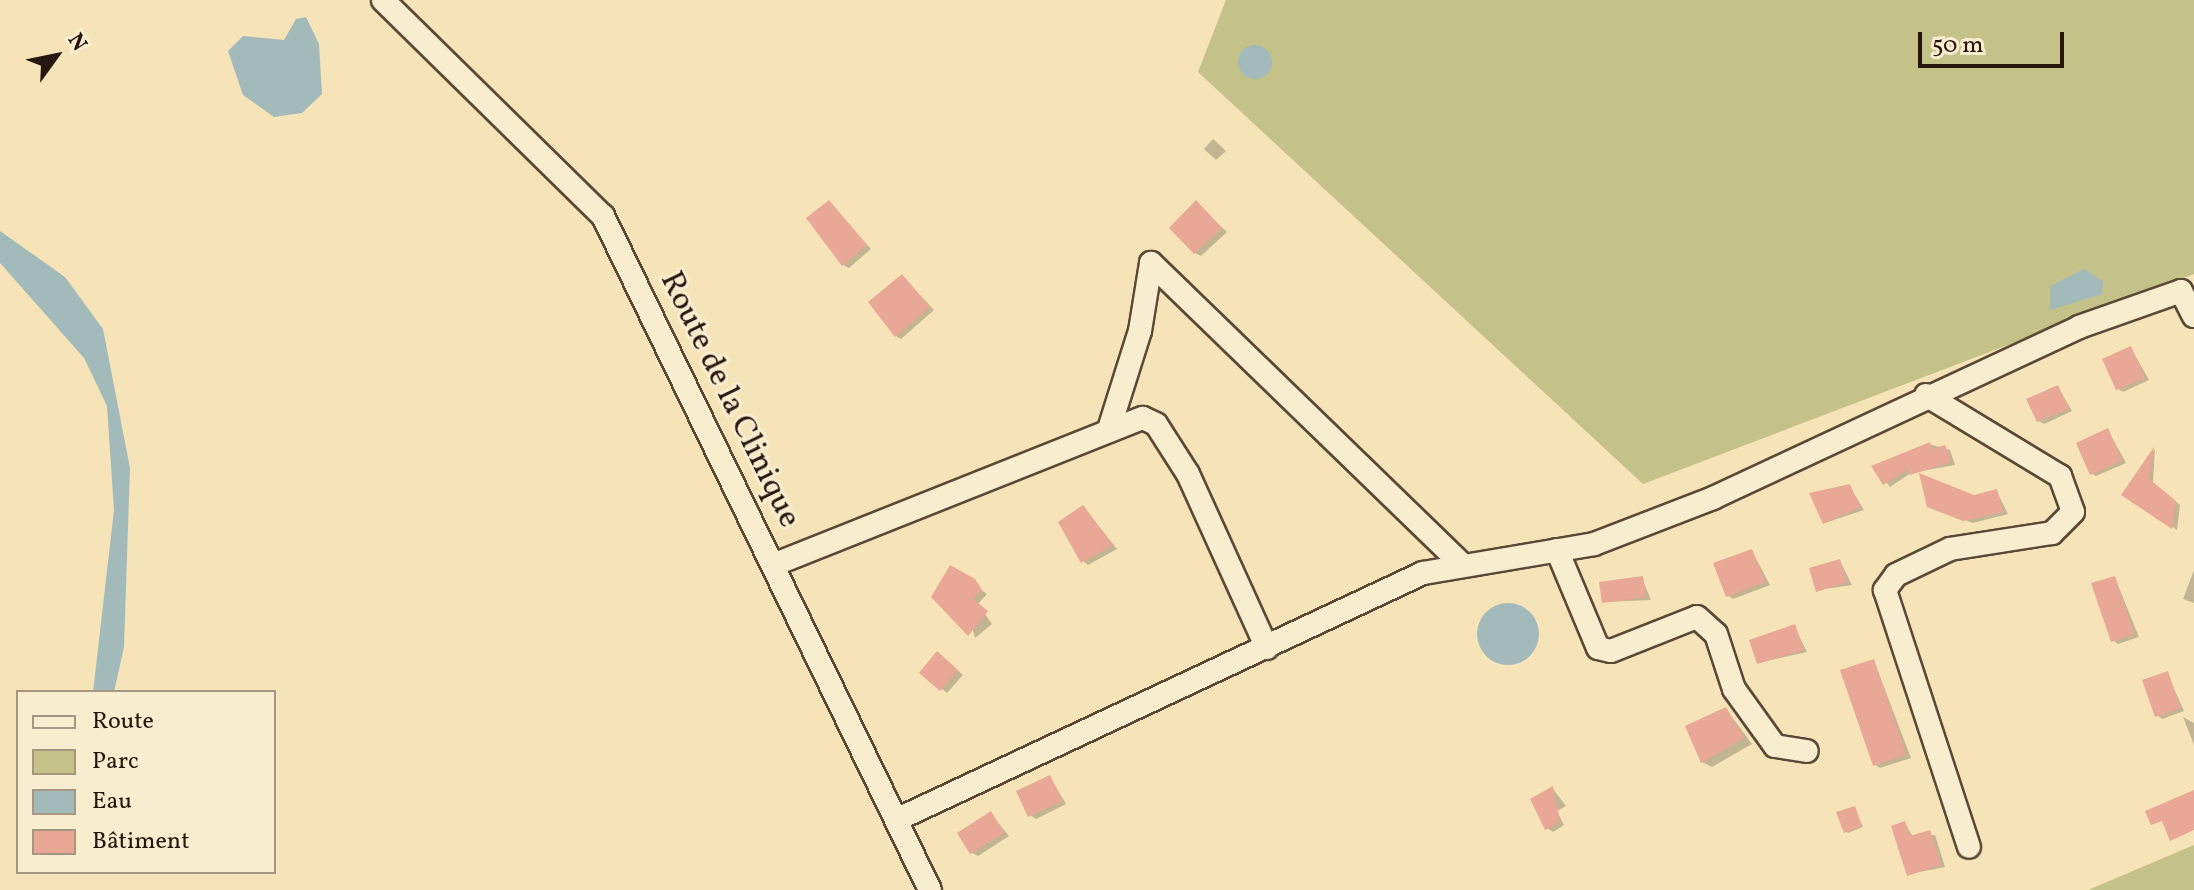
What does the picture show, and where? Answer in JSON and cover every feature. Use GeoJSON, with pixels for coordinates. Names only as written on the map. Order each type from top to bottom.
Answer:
{"type":"FeatureCollection","features":[{"type":"Feature","properties":{"kind":"street","name":"Route de la Clinique"},"geometry":{"type":"LineString","coordinates":[[383,0],[603,216],[930,890]]}},
{"type":"Feature","properties":{"kind":"street"},"geometry":{"type":"LineString","coordinates":[[1110,426],[1140,331],[1151,263],[1460,562]]}},
{"type":"Feature","properties":{"kind":"street"},"geometry":{"type":"LineString","coordinates":[[896,820],[1460,562],[1594,544],[1713,498],[1926,395],[2181,291],[2194,316]]}},
{"type":"Feature","properties":{"kind":"street"},"geometry":{"type":"LineString","coordinates":[[1926,395],[2060,476],[2073,512],[2052,533],[1950,549],[1896,575],[1885,590],[1969,847]]}},
{"type":"Feature","properties":{"kind":"street"},"geometry":{"type":"LineString","coordinates":[[773,565],[1110,426],[1143,418],[1168,440],[1267,648]]}},
{"type":"Feature","properties":{"kind":"street"},"geometry":{"type":"LineString","coordinates":[[1557,550],[1598,648],[1611,651],[1697,617],[1716,634],[1734,689],[1775,746],[1807,751]]}},
{"type":"Feature","properties":{"kind":"green space"},"geometry":{"type":"Polygon","coordinates":[[[1226,0],[2194,0],[2194,274],[1643,484],[1198,72],[1226,0]]]}},
{"type":"Feature","properties":{"kind":"green space"},"geometry":{"type":"Polygon","coordinates":[[[2194,845],[2194,890],[2088,890],[2194,845]]]}},
{"type":"Feature","properties":{"kind":"water"},"geometry":{"type":"Polygon","coordinates":[[[306,17],[319,44],[322,94],[302,113],[274,117],[243,95],[228,51],[243,36],[284,40],[296,19],[306,17]]]}},
{"type":"Feature","properties":{"kind":"water"},"geometry":{"type":"Polygon","coordinates":[[[1255,45],[1267,50],[1272,62],[1267,74],[1255,79],[1243,74],[1238,62],[1243,50],[1255,45]]]}},
{"type":"Feature","properties":{"kind":"water"},"geometry":{"type":"Polygon","coordinates":[[[0,231],[65,277],[103,329],[130,468],[124,647],[114,690],[93,690],[114,510],[107,406],[84,358],[0,263],[0,231]]]}},
{"type":"Feature","properties":{"kind":"water"},"geometry":{"type":"Polygon","coordinates":[[[2084,269],[2103,281],[2102,294],[2050,310],[2050,286],[2084,269]]]}},
{"type":"Feature","properties":{"kind":"water"},"geometry":{"type":"Polygon","coordinates":[[[1508,603],[1530,612],[1539,634],[1530,656],[1508,665],[1486,656],[1477,634],[1486,612],[1508,603]]]}},
{"type":"Feature","properties":{"kind":"building"},"geometry":{"type":"Polygon","coordinates":[[[829,200],[867,245],[842,266],[806,218],[829,200]]]}},
{"type":"Feature","properties":{"kind":"building"},"geometry":{"type":"Polygon","coordinates":[[[1196,200],[1222,228],[1194,254],[1169,228],[1196,200]]]}},
{"type":"Feature","properties":{"kind":"building"},"geometry":{"type":"Polygon","coordinates":[[[902,274],[930,307],[895,337],[868,302],[902,274]]]}},
{"type":"Feature","properties":{"kind":"building"},"geometry":{"type":"Polygon","coordinates":[[[2131,346],[2145,378],[2116,390],[2102,359],[2131,346]]]}},
{"type":"Feature","properties":{"kind":"building"},"geometry":{"type":"Polygon","coordinates":[[[2058,385],[2069,409],[2037,422],[2026,399],[2058,385]]]}},
{"type":"Feature","properties":{"kind":"building"},"geometry":{"type":"Polygon","coordinates":[[[2108,428],[2122,461],[2090,475],[2076,443],[2108,428]]]}},
{"type":"Feature","properties":{"kind":"building"},"geometry":{"type":"Polygon","coordinates":[[[1930,442],[1932,449],[1945,445],[1951,462],[1910,475],[1908,469],[1883,485],[1871,466],[1930,442]]]}},
{"type":"Feature","properties":{"kind":"building"},"geometry":{"type":"Polygon","coordinates":[[[2154,447],[2149,479],[2176,501],[2172,529],[2121,495],[2154,447]]]}},
{"type":"Feature","properties":{"kind":"building"},"geometry":{"type":"Polygon","coordinates":[[[1919,473],[1974,495],[1997,489],[2003,512],[1963,521],[1927,507],[1919,473]]]}},
{"type":"Feature","properties":{"kind":"building"},"geometry":{"type":"Polygon","coordinates":[[[1850,484],[1860,507],[1823,524],[1809,493],[1850,484]]]}},
{"type":"Feature","properties":{"kind":"building"},"geometry":{"type":"Polygon","coordinates":[[[1083,505],[1113,545],[1081,563],[1058,522],[1083,505]]]}},
{"type":"Feature","properties":{"kind":"building"},"geometry":{"type":"Polygon","coordinates":[[[1752,549],[1765,582],[1726,597],[1713,563],[1752,549]]]}},
{"type":"Feature","properties":{"kind":"building"},"geometry":{"type":"Polygon","coordinates":[[[1840,559],[1847,582],[1816,592],[1809,568],[1840,559]]]}},
{"type":"Feature","properties":{"kind":"building"},"geometry":{"type":"Polygon","coordinates":[[[950,565],[975,579],[982,590],[973,599],[988,611],[968,636],[931,597],[950,565]]]}},
{"type":"Feature","properties":{"kind":"building"},"geometry":{"type":"Polygon","coordinates":[[[1643,576],[1646,597],[1602,603],[1599,582],[1643,576]]]}},
{"type":"Feature","properties":{"kind":"building"},"geometry":{"type":"Polygon","coordinates":[[[2115,576],[2134,634],[2111,642],[2091,583],[2115,576]]]}},
{"type":"Feature","properties":{"kind":"building"},"geometry":{"type":"Polygon","coordinates":[[[1795,624],[1804,650],[1757,664],[1749,640],[1795,624]]]}},
{"type":"Feature","properties":{"kind":"building"},"geometry":{"type":"Polygon","coordinates":[[[937,651],[958,670],[940,691],[919,673],[937,651]]]}},
{"type":"Feature","properties":{"kind":"building"},"geometry":{"type":"Polygon","coordinates":[[[1874,659],[1906,755],[1873,766],[1840,670],[1874,659]]]}},
{"type":"Feature","properties":{"kind":"building"},"geometry":{"type":"Polygon","coordinates":[[[2168,671],[2180,708],[2155,717],[2142,680],[2168,671]]]}},
{"type":"Feature","properties":{"kind":"building"},"geometry":{"type":"Polygon","coordinates":[[[1726,707],[1744,738],[1701,763],[1685,726],[1726,707]]]}},
{"type":"Feature","properties":{"kind":"building"},"geometry":{"type":"Polygon","coordinates":[[[1050,775],[1062,801],[1028,817],[1016,791],[1050,775]]]}},
{"type":"Feature","properties":{"kind":"building"},"geometry":{"type":"Polygon","coordinates":[[[1553,786],[1560,822],[1545,830],[1530,799],[1553,786]]]}},
{"type":"Feature","properties":{"kind":"building"},"geometry":{"type":"Polygon","coordinates":[[[2194,790],[2194,830],[2170,841],[2162,821],[2151,825],[2145,811],[2194,790]]]}},
{"type":"Feature","properties":{"kind":"building"},"geometry":{"type":"Polygon","coordinates":[[[1855,806],[1862,826],[1844,833],[1836,812],[1855,806]]]}},
{"type":"Feature","properties":{"kind":"building"},"geometry":{"type":"Polygon","coordinates":[[[991,811],[1004,833],[970,854],[957,833],[991,811]]]}},
{"type":"Feature","properties":{"kind":"building"},"geometry":{"type":"Polygon","coordinates":[[[1905,821],[1910,836],[1930,830],[1941,865],[1907,876],[1891,826],[1905,821]]]}}]}
